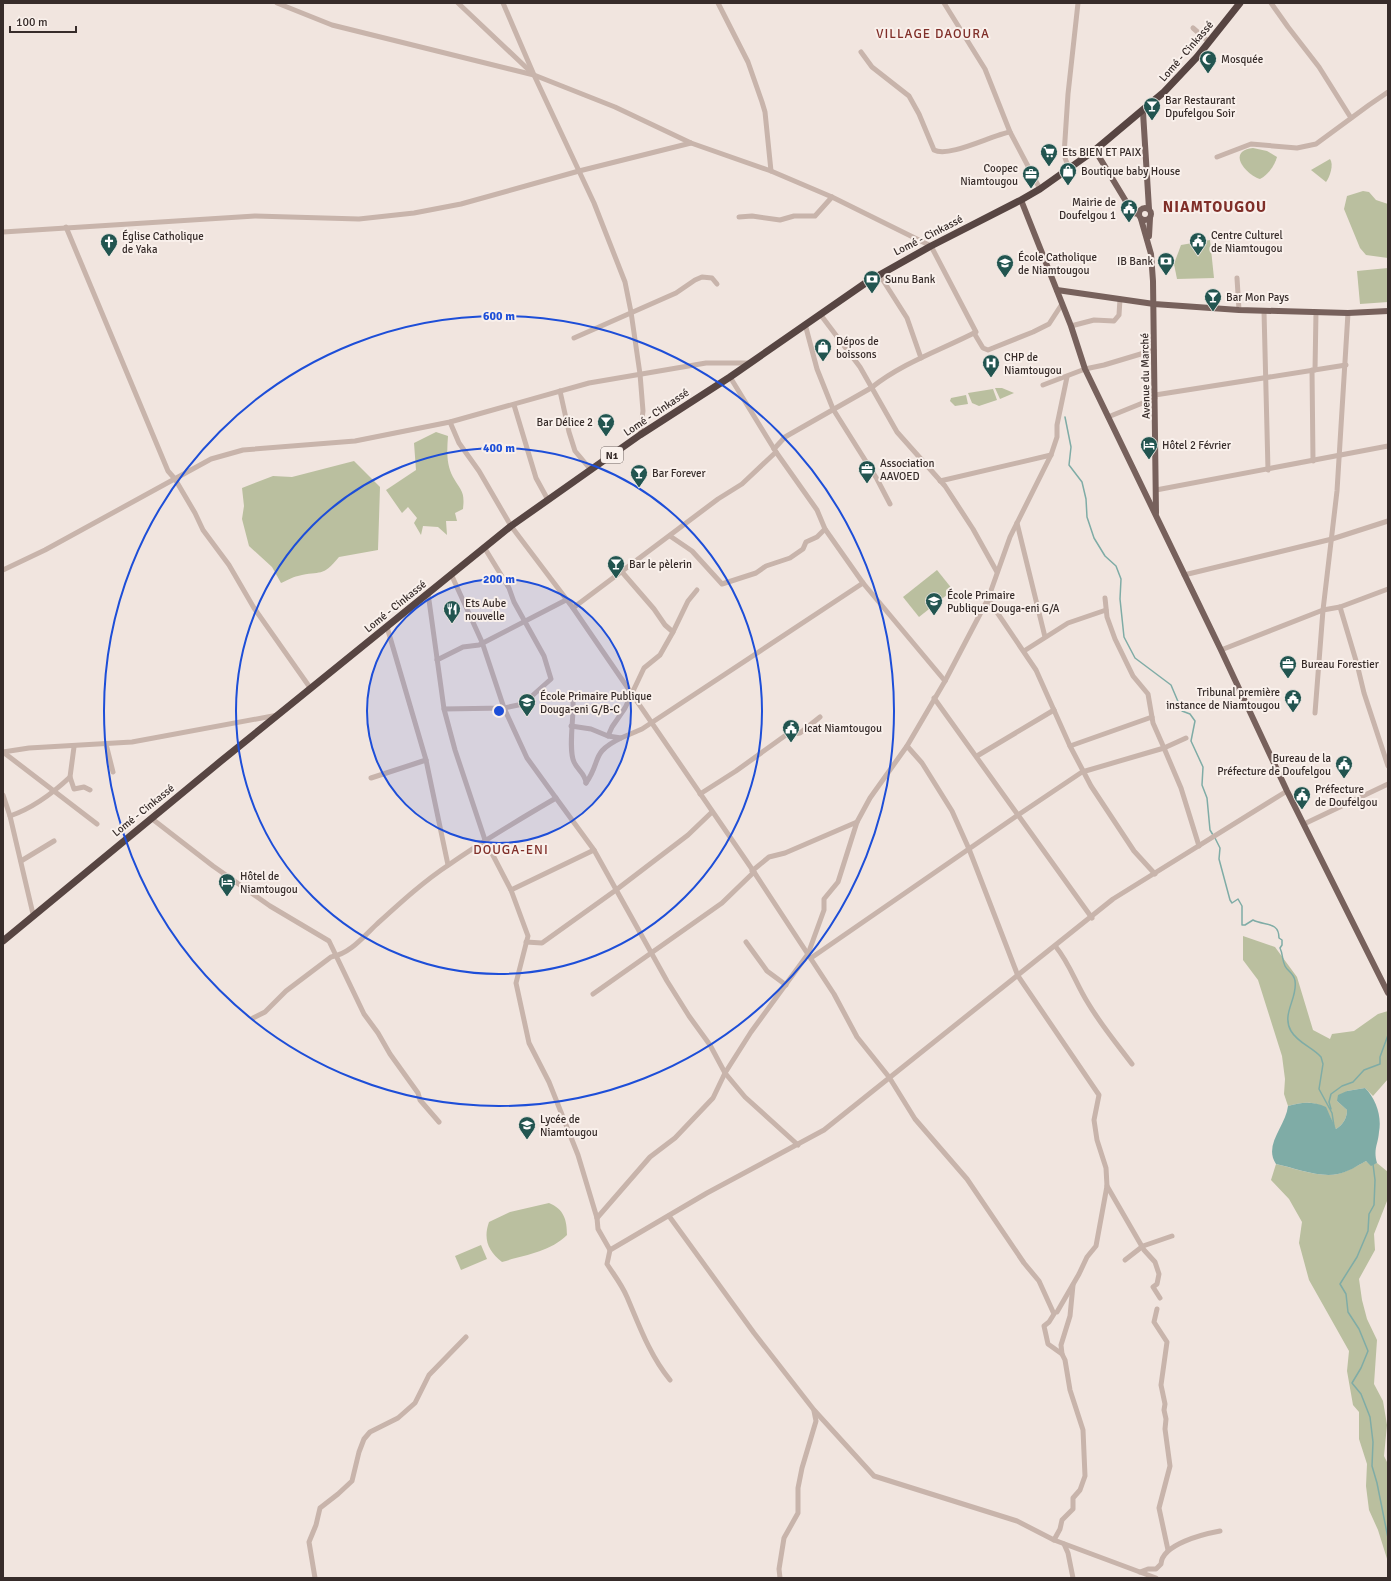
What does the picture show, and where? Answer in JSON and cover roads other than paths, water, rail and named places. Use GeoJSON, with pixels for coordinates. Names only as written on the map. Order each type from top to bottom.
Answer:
{"type":"FeatureCollection","features":[{"type":"Feature","properties":{"kind":"highway","name":"Lomé - Cinkassé"},"geometry":{"type":"LineString","coordinates":[[3,941],[33,914],[511,526],[640,435],[730,377],[748,363],[879,274],[1021,200],[1040,189],[1095,150],[1143,112],[1178,78],[1240,3]]}},
{"type":"Feature","properties":{"kind":"main road"},"geometry":{"type":"LineString","coordinates":[[1095,150],[1133,213],[1145,220],[1150,218],[1151,213],[1149,209],[1143,112]]}},
{"type":"Feature","properties":{"kind":"main road"},"geometry":{"type":"LineString","coordinates":[[1021,200],[1071,326],[1085,369],[1156,513],[1287,791],[1388,993]]}},
{"type":"Feature","properties":{"kind":"main road"},"geometry":{"type":"LineString","coordinates":[[1140,217],[1142,208],[1149,209]]}},
{"type":"Feature","properties":{"kind":"main road","name":"Avenue du Marché"},"geometry":{"type":"LineString","coordinates":[[1140,217],[1151,254],[1154,304],[1156,513]]}},
{"type":"Feature","properties":{"kind":"main road","name":"Avenue du Marché"},"geometry":{"type":"LineString","coordinates":[[1148,240],[1150,218]]}},
{"type":"Feature","properties":{"kind":"main road"},"geometry":{"type":"LineString","coordinates":[[1057,290],[1154,304],[1239,310],[1348,313],[1388,311]]}},
{"type":"Feature","properties":{"kind":"street"},"geometry":{"type":"LineString","coordinates":[[277,3],[332,25],[534,75],[615,108],[691,143],[771,171],[832,197],[931,246],[976,332],[974,333],[984,348],[988,350],[1049,324],[1062,304]]}},
{"type":"Feature","properties":{"kind":"street"},"geometry":{"type":"LineString","coordinates":[[458,3],[534,75]]}},
{"type":"Feature","properties":{"kind":"street"},"geometry":{"type":"LineString","coordinates":[[503,3],[534,75],[594,203],[625,282],[640,374],[643,411],[640,435]]}},
{"type":"Feature","properties":{"kind":"street"},"geometry":{"type":"LineString","coordinates":[[718,3],[748,62],[762,102],[765,112],[771,171]]}},
{"type":"Feature","properties":{"kind":"street"},"geometry":{"type":"LineString","coordinates":[[944,3],[985,69],[1010,132],[1040,189]]}},
{"type":"Feature","properties":{"kind":"street"},"geometry":{"type":"LineString","coordinates":[[1069,168],[1064,155],[1067,101],[1078,3]]}},
{"type":"Feature","properties":{"kind":"street"},"geometry":{"type":"LineString","coordinates":[[1271,3],[1319,67],[1351,118]]}},
{"type":"Feature","properties":{"kind":"street"},"geometry":{"type":"LineString","coordinates":[[1193,28],[1209,42]]}},
{"type":"Feature","properties":{"kind":"street"},"geometry":{"type":"LineString","coordinates":[[861,52],[872,67],[909,96],[919,114],[934,150],[938,152],[969,145],[999,134],[1010,132]]}},
{"type":"Feature","properties":{"kind":"street"},"geometry":{"type":"LineString","coordinates":[[1217,157],[1251,144],[1297,148],[1316,144],[1388,92]]}},
{"type":"Feature","properties":{"kind":"street"},"geometry":{"type":"LineString","coordinates":[[3,232],[255,216],[359,219],[414,213],[461,204],[579,171],[691,143]]}},
{"type":"Feature","properties":{"kind":"street"},"geometry":{"type":"LineString","coordinates":[[738,217],[752,216],[780,220],[794,216],[815,216],[832,197]]}},
{"type":"Feature","properties":{"kind":"street"},"geometry":{"type":"LineString","coordinates":[[66,227],[168,471],[175,479],[203,530],[229,565],[254,608],[311,689]]}},
{"type":"Feature","properties":{"kind":"street"},"geometry":{"type":"LineString","coordinates":[[879,274],[907,318],[921,358]]}},
{"type":"Feature","properties":{"kind":"street"},"geometry":{"type":"LineString","coordinates":[[574,338],[676,293],[702,277],[712,278],[717,284]]}},
{"type":"Feature","properties":{"kind":"street"},"geometry":{"type":"LineString","coordinates":[[1236,278],[1239,310]]}},
{"type":"Feature","properties":{"kind":"street"},"geometry":{"type":"LineString","coordinates":[[1071,326],[1094,320],[1114,321],[1119,315],[1120,299]]}},
{"type":"Feature","properties":{"kind":"street"},"geometry":{"type":"LineString","coordinates":[[1264,311],[1268,470]]}},
{"type":"Feature","properties":{"kind":"street"},"geometry":{"type":"LineString","coordinates":[[1313,461],[1316,312]]}},
{"type":"Feature","properties":{"kind":"street"},"geometry":{"type":"LineString","coordinates":[[1315,713],[1323,610],[1340,456],[1348,313]]}},
{"type":"Feature","properties":{"kind":"street"},"geometry":{"type":"LineString","coordinates":[[820,314],[860,367],[897,432],[940,481],[973,529],[997,572]]}},
{"type":"Feature","properties":{"kind":"street"},"geometry":{"type":"LineString","coordinates":[[805,324],[818,369],[833,409],[877,479],[890,504]]}},
{"type":"Feature","properties":{"kind":"street"},"geometry":{"type":"LineString","coordinates":[[573,608],[718,499],[742,484],[775,450],[785,437],[871,388],[883,378],[974,333]]}},
{"type":"Feature","properties":{"kind":"street"},"geometry":{"type":"LineString","coordinates":[[1043,385],[1085,369],[1154,350]]}},
{"type":"Feature","properties":{"kind":"street"},"geometry":{"type":"LineString","coordinates":[[3,570],[46,550],[211,459],[233,452],[356,441],[450,422],[514,405],[589,382],[706,363],[748,363]]}},
{"type":"Feature","properties":{"kind":"street"},"geometry":{"type":"LineString","coordinates":[[1108,418],[1155,396],[1346,365]]}},
{"type":"Feature","properties":{"kind":"street"},"geometry":{"type":"LineString","coordinates":[[730,377],[775,450],[817,510],[825,529],[863,583],[945,680]]}},
{"type":"Feature","properties":{"kind":"street"},"geometry":{"type":"LineString","coordinates":[[809,956],[824,910],[824,900],[838,882],[857,822],[870,798],[907,746],[945,680],[988,599],[1010,537],[1051,455],[1057,437],[1067,377]]}},
{"type":"Feature","properties":{"kind":"street"},"geometry":{"type":"LineString","coordinates":[[560,391],[569,432],[575,451],[591,470]]}},
{"type":"Feature","properties":{"kind":"street"},"geometry":{"type":"LineString","coordinates":[[514,405],[536,478],[548,500]]}},
{"type":"Feature","properties":{"kind":"street"},"geometry":{"type":"LineString","coordinates":[[450,422],[459,443],[479,472],[511,526],[573,608],[631,695],[753,871],[834,994],[857,1037],[889,1077],[915,1119],[967,1179],[1024,1263],[1039,1282],[1054,1314],[1050,1322],[1044,1326],[1048,1344],[1062,1354]]}},
{"type":"Feature","properties":{"kind":"street"},"geometry":{"type":"LineString","coordinates":[[1156,490],[1268,470],[1388,446]]}},
{"type":"Feature","properties":{"kind":"street"},"geometry":{"type":"LineString","coordinates":[[940,481],[1051,455]]}},
{"type":"Feature","properties":{"kind":"street"},"geometry":{"type":"LineString","coordinates":[[1184,575],[1332,539],[1388,521]]}},
{"type":"Feature","properties":{"kind":"street"},"geometry":{"type":"LineString","coordinates":[[1017,523],[1045,637]]}},
{"type":"Feature","properties":{"kind":"street"},"geometry":{"type":"LineString","coordinates":[[670,536],[692,551],[722,584],[756,573],[766,566],[790,558],[803,549],[806,542],[817,537],[825,529]]}},
{"type":"Feature","properties":{"kind":"street"},"geometry":{"type":"LineString","coordinates":[[444,709],[504,708],[523,704],[551,679],[544,656],[525,622],[509,588],[484,547]]}},
{"type":"Feature","properties":{"kind":"street"},"geometry":{"type":"LineString","coordinates":[[622,572],[665,625],[673,632]]}},
{"type":"Feature","properties":{"kind":"street"},"geometry":{"type":"LineString","coordinates":[[451,574],[482,642],[504,708],[526,758],[594,850],[667,982],[710,1045],[726,1073],[745,1097],[798,1145]]}},
{"type":"Feature","properties":{"kind":"street"},"geometry":{"type":"LineString","coordinates":[[573,702],[574,718],[571,726],[574,762],[586,776],[586,783],[593,773],[597,756],[603,747],[651,724],[863,583]]}},
{"type":"Feature","properties":{"kind":"street"},"geometry":{"type":"LineString","coordinates":[[1221,650],[1323,610],[1340,607],[1388,589]]}},
{"type":"Feature","properties":{"kind":"street"},"geometry":{"type":"LineString","coordinates":[[608,736],[644,668],[660,655],[688,601],[698,590]]}},
{"type":"Feature","properties":{"kind":"street"},"geometry":{"type":"LineString","coordinates":[[428,593],[444,709],[455,750],[485,840],[511,890],[528,936],[516,983],[529,1043],[548,1082],[578,1155],[597,1218],[598,1230],[610,1250],[607,1264],[626,1296],[635,1319],[663,1372],[670,1380]]}},
{"type":"Feature","properties":{"kind":"street"},"geometry":{"type":"LineString","coordinates":[[1105,598],[1106,610],[1114,640],[1133,676],[1148,694],[1152,717],[1181,788],[1199,846]]}},
{"type":"Feature","properties":{"kind":"street"},"geometry":{"type":"LineString","coordinates":[[988,599],[1036,670],[1082,772],[1134,851],[1154,874]]}},
{"type":"Feature","properties":{"kind":"street"},"geometry":{"type":"LineString","coordinates":[[437,660],[463,647],[472,647],[525,622],[566,600]]}},
{"type":"Feature","properties":{"kind":"street"},"geometry":{"type":"LineString","coordinates":[[1340,607],[1364,693],[1388,766]]}},
{"type":"Feature","properties":{"kind":"street"},"geometry":{"type":"LineString","coordinates":[[1024,651],[1068,623],[1106,610]]}},
{"type":"Feature","properties":{"kind":"street"},"geometry":{"type":"LineString","coordinates":[[387,627],[426,760],[448,865]]}},
{"type":"Feature","properties":{"kind":"street"},"geometry":{"type":"LineString","coordinates":[[934,698],[1092,918]]}},
{"type":"Feature","properties":{"kind":"street"},"geometry":{"type":"LineString","coordinates":[[977,756],[1054,710]]}},
{"type":"Feature","properties":{"kind":"street"},"geometry":{"type":"LineString","coordinates":[[3,752],[42,747],[74,747],[132,742],[279,714]]}},
{"type":"Feature","properties":{"kind":"street"},"geometry":{"type":"LineString","coordinates":[[1070,746],[1152,717]]}},
{"type":"Feature","properties":{"kind":"street"},"geometry":{"type":"LineString","coordinates":[[700,794],[736,771],[786,735],[800,733],[820,718]]}},
{"type":"Feature","properties":{"kind":"street"},"geometry":{"type":"LineString","coordinates":[[571,726],[591,729],[608,736],[621,738]]}},
{"type":"Feature","properties":{"kind":"street"},"geometry":{"type":"LineString","coordinates":[[597,1218],[650,1157],[675,1138],[713,1098],[726,1073],[751,1032],[809,956],[1082,772],[1164,748],[1186,738]]}},
{"type":"Feature","properties":{"kind":"street"},"geometry":{"type":"LineString","coordinates":[[106,744],[113,772]]}},
{"type":"Feature","properties":{"kind":"street"},"geometry":{"type":"LineString","coordinates":[[907,746],[922,763],[952,811],[969,849],[1018,976],[1099,1095],[1094,1120],[1097,1140],[1106,1168],[1107,1186],[1096,1246],[1087,1257],[1057,1312]]}},
{"type":"Feature","properties":{"kind":"street"},"geometry":{"type":"LineString","coordinates":[[74,747],[70,777],[74,789],[84,787],[90,790]]}},
{"type":"Feature","properties":{"kind":"street"},"geometry":{"type":"LineString","coordinates":[[3,752],[97,824]]}},
{"type":"Feature","properties":{"kind":"street"},"geometry":{"type":"LineString","coordinates":[[371,778],[426,760]]}},
{"type":"Feature","properties":{"kind":"street"},"geometry":{"type":"LineString","coordinates":[[10,816],[22,812],[54,792],[70,777]]}},
{"type":"Feature","properties":{"kind":"street"},"geometry":{"type":"LineString","coordinates":[[1304,824],[1388,784]]}},
{"type":"Feature","properties":{"kind":"street"},"geometry":{"type":"LineString","coordinates":[[610,1250],[824,1130],[889,1077],[1056,947],[1114,899],[1287,791]]}},
{"type":"Feature","properties":{"kind":"street"},"geometry":{"type":"LineString","coordinates":[[3,795],[10,816],[33,914]]}},
{"type":"Feature","properties":{"kind":"street"},"geometry":{"type":"LineString","coordinates":[[253,1018],[265,1012],[286,991],[312,970],[331,957],[337,956],[351,948],[390,912],[448,865],[485,840],[556,798]]}},
{"type":"Feature","properties":{"kind":"street"},"geometry":{"type":"LineString","coordinates":[[526,942],[542,943],[616,890],[688,835],[712,812]]}},
{"type":"Feature","properties":{"kind":"street"},"geometry":{"type":"LineString","coordinates":[[151,818],[213,866],[270,906],[326,938],[337,956],[364,1014],[378,1033],[390,1054],[418,1092],[420,1100],[439,1122]]}},
{"type":"Feature","properties":{"kind":"street"},"geometry":{"type":"LineString","coordinates":[[593,994],[722,903],[769,857],[785,853],[857,822]]}},
{"type":"Feature","properties":{"kind":"street"},"geometry":{"type":"LineString","coordinates":[[21,861],[54,841]]}},
{"type":"Feature","properties":{"kind":"street"},"geometry":{"type":"LineString","coordinates":[[511,890],[594,850]]}},
{"type":"Feature","properties":{"kind":"street"},"geometry":{"type":"LineString","coordinates":[[746,942],[767,970],[786,985]]}},
{"type":"Feature","properties":{"kind":"street"},"geometry":{"type":"LineString","coordinates":[[1056,947],[1066,959],[1095,1016],[1132,1064]]}},
{"type":"Feature","properties":{"kind":"street"},"geometry":{"type":"LineString","coordinates":[[1107,1186],[1144,1250],[1155,1262],[1159,1274],[1157,1284],[1153,1287],[1160,1298]]}},
{"type":"Feature","properties":{"kind":"street"},"geometry":{"type":"LineString","coordinates":[[669,1216],[754,1333],[814,1410],[874,1476],[1017,1521],[1054,1540],[1156,1578]]}},
{"type":"Feature","properties":{"kind":"street"},"geometry":{"type":"LineString","coordinates":[[1125,1260],[1143,1246],[1149,1246],[1172,1236]]}},
{"type":"Feature","properties":{"kind":"street"},"geometry":{"type":"LineString","coordinates":[[1054,1540],[1060,1529],[1062,1520],[1073,1508],[1073,1498],[1080,1490],[1085,1476],[1083,1430],[1070,1390],[1061,1345],[1070,1316],[1073,1284]]}},
{"type":"Feature","properties":{"kind":"street"},"geometry":{"type":"LineString","coordinates":[[1157,1309],[1154,1322],[1167,1342],[1161,1385],[1166,1404],[1164,1410],[1166,1419],[1165,1429],[1170,1466],[1159,1508],[1168,1550]]}},
{"type":"Feature","properties":{"kind":"street"},"geometry":{"type":"LineString","coordinates":[[315,1578],[309,1542],[316,1526],[320,1508],[352,1481],[359,1452],[364,1439],[370,1432],[398,1418],[415,1403],[429,1375],[466,1337]]}},
{"type":"Feature","properties":{"kind":"street"},"geometry":{"type":"LineString","coordinates":[[780,1578],[779,1569],[784,1538],[798,1513],[798,1488],[802,1468],[816,1421],[814,1410]]}},
{"type":"Feature","properties":{"kind":"street"},"geometry":{"type":"LineString","coordinates":[[1140,1572],[1159,1566],[1161,1559],[1168,1550],[1207,1533],[1220,1531]]}},
{"type":"Feature","properties":{"kind":"street"},"geometry":{"type":"LineString","coordinates":[[1064,1544],[1068,1553],[1073,1578]]}},
{"type":"Feature","properties":{"kind":"water"},"geometry":{"type":"Polygon","coordinates":[[[1365,1088],[1375,1103],[1380,1120],[1376,1150],[1377,1163],[1371,1166],[1366,1161],[1345,1172],[1331,1175],[1315,1174],[1276,1164],[1272,1150],[1276,1135],[1288,1106],[1307,1103],[1326,1107],[1336,1129],[1344,1121],[1347,1110],[1337,1101],[1338,1095],[1347,1091],[1365,1088]]]}},
{"type":"Feature","properties":{"kind":"waterway"},"geometry":{"type":"LineString","coordinates":[[1065,417],[1071,447],[1069,465],[1082,482],[1086,499],[1087,517],[1094,538],[1105,556],[1116,566],[1121,579],[1120,599],[1124,637],[1135,658],[1171,685],[1182,711],[1190,714],[1195,721],[1191,741],[1203,767],[1202,785],[1207,798],[1210,830],[1213,835]]}},
{"type":"Feature","properties":{"kind":"waterway"},"geometry":{"type":"LineString","coordinates":[[1215,838],[1220,848],[1219,859],[1230,900],[1232,903],[1238,899],[1242,906],[1242,925],[1245,925],[1253,920],[1274,926],[1279,938],[1282,940],[1282,945],[1280,948],[1284,964],[1295,981],[1288,1025],[1297,1039],[1314,1050],[1321,1057],[1323,1064],[1319,1089],[1332,1113],[1334,1126]]}},
{"type":"Feature","properties":{"kind":"waterway"},"geometry":{"type":"LineString","coordinates":[[1331,1109],[1329,1102],[1331,1094],[1342,1086],[1353,1082],[1364,1070],[1380,1064],[1380,1057],[1388,1035]]}},
{"type":"Feature","properties":{"kind":"waterway"},"geometry":{"type":"LineString","coordinates":[[1373,1164],[1375,1180],[1374,1205],[1369,1214],[1368,1231],[1357,1257],[1340,1284],[1346,1294],[1348,1312],[1359,1329],[1368,1351],[1361,1368],[1352,1383],[1361,1394],[1370,1417],[1373,1442],[1372,1466],[1388,1538]]}},
{"type":"Feature","properties":{"kind":"place","name":"Mosquée"},"geometry":{"type":"Point","coordinates":[1208,74]}},
{"type":"Feature","properties":{"kind":"place","name":"Bar Restaurant Dpufelgou Soir"},"geometry":{"type":"Point","coordinates":[1152,121]}},
{"type":"Feature","properties":{"kind":"place","name":"Ets BIEN ET PAIX"},"geometry":{"type":"Point","coordinates":[1049,167]}},
{"type":"Feature","properties":{"kind":"place","name":"Boutique baby House"},"geometry":{"type":"Point","coordinates":[1068,186]}},
{"type":"Feature","properties":{"kind":"place","name":"Coopec Niamtougou"},"geometry":{"type":"Point","coordinates":[1031,189]}},
{"type":"Feature","properties":{"kind":"place","name":"Mairie de Doufelgou 1"},"geometry":{"type":"Point","coordinates":[1129,223]}},
{"type":"Feature","properties":{"kind":"place","name":"Centre Culturel de Niamtougou"},"geometry":{"type":"Point","coordinates":[1198,256]}},
{"type":"Feature","properties":{"kind":"place","name":"Église Catholique de Yaka"},"geometry":{"type":"Point","coordinates":[109,257]}},
{"type":"Feature","properties":{"kind":"place","name":"IB Bank"},"geometry":{"type":"Point","coordinates":[1166,276]}},
{"type":"Feature","properties":{"kind":"place","name":"École Catholique de Niamtougou"},"geometry":{"type":"Point","coordinates":[1005,278]}},
{"type":"Feature","properties":{"kind":"place","name":"Sunu Bank"},"geometry":{"type":"Point","coordinates":[872,294]}},
{"type":"Feature","properties":{"kind":"place","name":"Bar Mon Pays"},"geometry":{"type":"Point","coordinates":[1213,312]}},
{"type":"Feature","properties":{"kind":"place","name":"Dépos de boissons"},"geometry":{"type":"Point","coordinates":[823,362]}},
{"type":"Feature","properties":{"kind":"place","name":"CHP de Niamtougou"},"geometry":{"type":"Point","coordinates":[991,378]}},
{"type":"Feature","properties":{"kind":"place","name":"Bar Délice 2"},"geometry":{"type":"Point","coordinates":[606,437]}},
{"type":"Feature","properties":{"kind":"place","name":"Hôtel 2 Février"},"geometry":{"type":"Point","coordinates":[1149,460]}},
{"type":"Feature","properties":{"kind":"place","name":"Association AAVOED"},"geometry":{"type":"Point","coordinates":[867,484]}},
{"type":"Feature","properties":{"kind":"place","name":"Bar Forever"},"geometry":{"type":"Point","coordinates":[639,488]}},
{"type":"Feature","properties":{"kind":"place","name":"Bar le pèlerin"},"geometry":{"type":"Point","coordinates":[616,579]}},
{"type":"Feature","properties":{"kind":"place","name":"École Primaire Publique Douga-eni G/A"},"geometry":{"type":"Point","coordinates":[934,616]}},
{"type":"Feature","properties":{"kind":"place","name":"Ets Aube nouvelle"},"geometry":{"type":"Point","coordinates":[452,624]}},
{"type":"Feature","properties":{"kind":"place","name":"Bureau Forestier"},"geometry":{"type":"Point","coordinates":[1288,679]}},
{"type":"Feature","properties":{"kind":"place","name":"Tribunal première instance de Niamtougou"},"geometry":{"type":"Point","coordinates":[1293,713]}},
{"type":"Feature","properties":{"kind":"place","name":"École Primaire Publique Douga-eni G/B-C"},"geometry":{"type":"Point","coordinates":[527,717]}},
{"type":"Feature","properties":{"kind":"place","name":"Icat Niamtougou"},"geometry":{"type":"Point","coordinates":[791,743]}},
{"type":"Feature","properties":{"kind":"place","name":"Bureau de la Préfecture de Doufelgou"},"geometry":{"type":"Point","coordinates":[1344,779]}},
{"type":"Feature","properties":{"kind":"place","name":"Préfecture de Doufelgou"},"geometry":{"type":"Point","coordinates":[1302,810]}},
{"type":"Feature","properties":{"kind":"place","name":"Hôtel de Niamtougou"},"geometry":{"type":"Point","coordinates":[227,897]}},
{"type":"Feature","properties":{"kind":"place","name":"Lycée de Niamtougou"},"geometry":{"type":"Point","coordinates":[527,1140]}},
{"type":"Feature","properties":{"kind":"district","name":"VILLAGE DAOURA"},"geometry":{"type":"Point","coordinates":[933,33]}},
{"type":"Feature","properties":{"kind":"district","name":"NIAMTOUGOU"},"geometry":{"type":"Point","coordinates":[1215,207]}},
{"type":"Feature","properties":{"kind":"district","name":"DOUGA-ENI"},"geometry":{"type":"Point","coordinates":[511,849]}}]}
